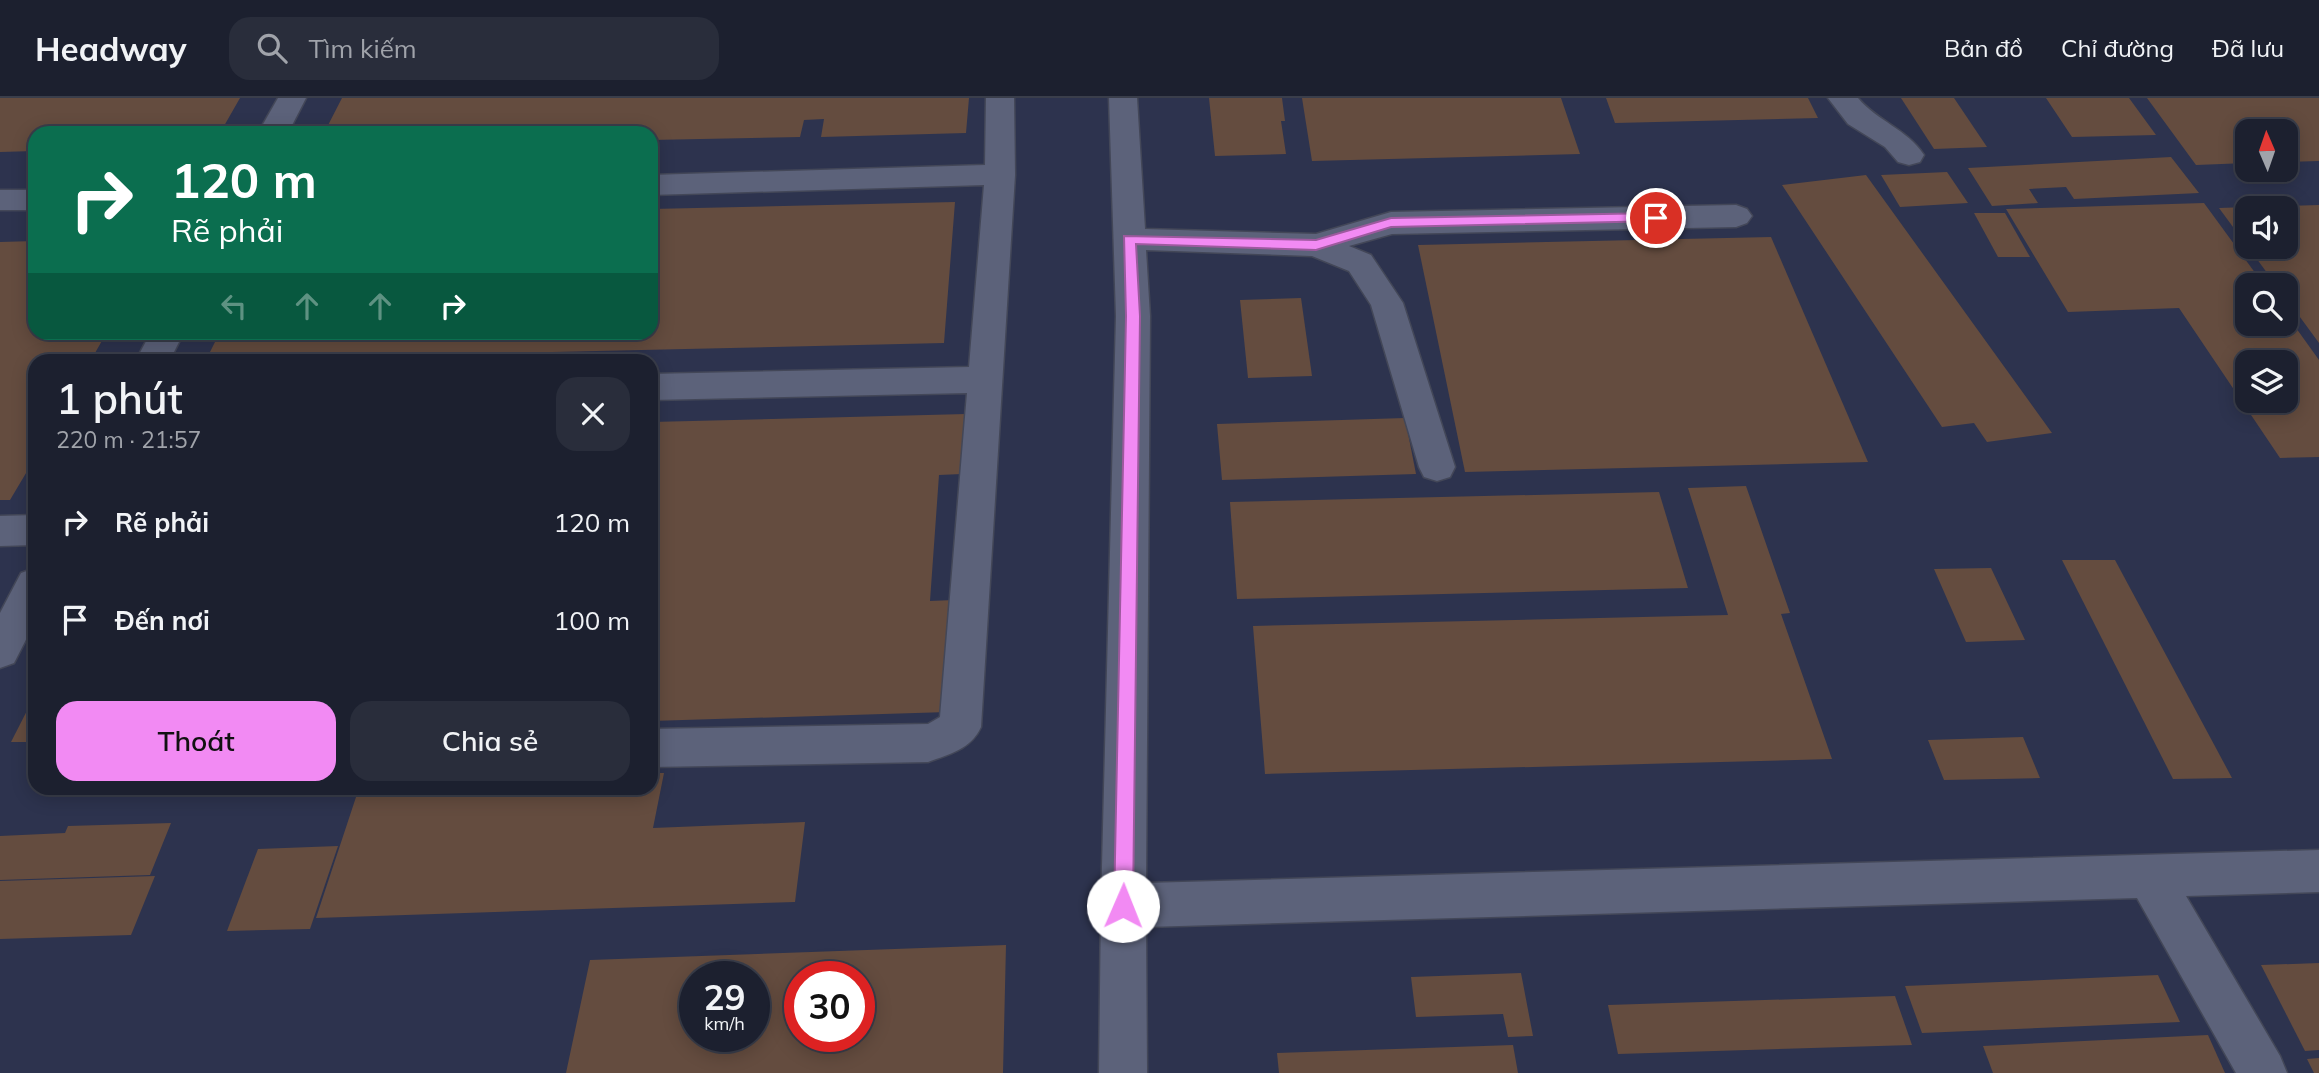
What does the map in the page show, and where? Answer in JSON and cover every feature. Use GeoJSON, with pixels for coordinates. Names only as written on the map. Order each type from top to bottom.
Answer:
{"type":"FeatureCollection","features":[{"type":"Feature","properties":{"kind":"street"},"geometry":{"type":"LineString","coordinates":[[277,126],[292,98]]}},
{"type":"Feature","properties":{"kind":"street"},"geometry":{"type":"LineString","coordinates":[[658,748],[928,743],[943,738],[960,727],[1000,175],[1000,98]]}},
{"type":"Feature","properties":{"kind":"street"},"geometry":{"type":"LineString","coordinates":[[1123,98],[1133,316],[1123,906],[1124,1073]]}},
{"type":"Feature","properties":{"kind":"street"},"geometry":{"type":"LineString","coordinates":[[1842,98],[1858,117],[1895,140],[1909,155]]}},
{"type":"Feature","properties":{"kind":"street"},"geometry":{"type":"LineString","coordinates":[[658,185],[1000,175]]}},
{"type":"Feature","properties":{"kind":"street"},"geometry":{"type":"LineString","coordinates":[[0,200],[28,200]]}},
{"type":"Feature","properties":{"kind":"street"},"geometry":{"type":"LineString","coordinates":[[1129,239],[1316,245],[1391,223],[1736,216]]}},
{"type":"Feature","properties":{"kind":"street"},"geometry":{"type":"LineString","coordinates":[[1316,245],[1360,263],[1387,303],[1437,467]]}},
{"type":"Feature","properties":{"kind":"street"},"geometry":{"type":"LineString","coordinates":[[658,387],[985,380]]}},
{"type":"Feature","properties":{"kind":"street"},"geometry":{"type":"LineString","coordinates":[[0,531],[28,530]]}},
{"type":"Feature","properties":{"kind":"street"},"geometry":{"type":"LineString","coordinates":[[0,651],[28,597]]}},
{"type":"Feature","properties":{"kind":"street"},"geometry":{"type":"LineString","coordinates":[[1123,906],[2319,872]]}},
{"type":"Feature","properties":{"kind":"street"},"geometry":{"type":"LineString","coordinates":[[2150,876],[2263,1073]]}},
{"type":"Feature","properties":{"kind":"shaded area"},"geometry":{"type":"Polygon","coordinates":[[[0,98],[2319,98],[2319,1073],[0,1073],[0,98]]]}},
{"type":"Feature","properties":{"kind":"building"},"geometry":{"type":"Polygon","coordinates":[[[0,98],[240,98],[224,126],[28,126],[28,151],[0,152],[0,98]]]}},
{"type":"Feature","properties":{"kind":"building"},"geometry":{"type":"Polygon","coordinates":[[[342,98],[969,98],[966,133],[821,137],[824,119],[804,120],[800,137],[658,140],[658,126],[328,126],[342,98]]]}},
{"type":"Feature","properties":{"kind":"building"},"geometry":{"type":"Polygon","coordinates":[[[1209,98],[1282,98],[1285,121],[1281,121],[1286,154],[1215,156],[1209,98]]]}},
{"type":"Feature","properties":{"kind":"building"},"geometry":{"type":"Polygon","coordinates":[[[1302,98],[1561,98],[1580,154],[1312,161],[1302,98]]]}},
{"type":"Feature","properties":{"kind":"building"},"geometry":{"type":"Polygon","coordinates":[[[1606,98],[1808,98],[1818,118],[1615,123],[1606,98]]]}},
{"type":"Feature","properties":{"kind":"building"},"geometry":{"type":"Polygon","coordinates":[[[1901,98],[1954,98],[1987,147],[1934,149],[1901,98]]]}},
{"type":"Feature","properties":{"kind":"building"},"geometry":{"type":"Polygon","coordinates":[[[2046,98],[2129,98],[2156,135],[2072,137],[2046,98]]]}},
{"type":"Feature","properties":{"kind":"building"},"geometry":{"type":"Polygon","coordinates":[[[2147,98],[2319,98],[2319,161],[2298,162],[2298,119],[2235,119],[2235,163],[2196,165],[2147,98]]]}},
{"type":"Feature","properties":{"kind":"building"},"geometry":{"type":"Polygon","coordinates":[[[2171,157],[2199,193],[2074,199],[2066,187],[2029,189],[2038,203],[1992,206],[1968,168],[2171,157]]]}},
{"type":"Feature","properties":{"kind":"building"},"geometry":{"type":"Polygon","coordinates":[[[1947,172],[1968,203],[1900,207],[1881,175],[1947,172]]]}},
{"type":"Feature","properties":{"kind":"building"},"geometry":{"type":"Polygon","coordinates":[[[1866,175],[2052,433],[1987,442],[1974,423],[1942,427],[1782,185],[1866,175]]]}},
{"type":"Feature","properties":{"kind":"building"},"geometry":{"type":"Polygon","coordinates":[[[955,202],[944,343],[466,354],[209,354],[216,340],[658,340],[658,209],[955,202]]]}},
{"type":"Feature","properties":{"kind":"building"},"geometry":{"type":"Polygon","coordinates":[[[2204,203],[2235,245],[2235,259],[2245,259],[2255,273],[2235,273],[2235,336],[2298,336],[2298,331],[2319,360],[2319,457],[2280,458],[2250,413],[2298,413],[2298,350],[2235,350],[2235,391],[2179,308],[2068,312],[2006,209],[2204,203]]]}},
{"type":"Feature","properties":{"kind":"building"},"geometry":{"type":"Polygon","coordinates":[[[2319,205],[2319,343],[2298,314],[2298,273],[2267,273],[2257,259],[2298,259],[2298,206],[2319,205]]]}},
{"type":"Feature","properties":{"kind":"building"},"geometry":{"type":"Polygon","coordinates":[[[2235,207],[2235,230],[2219,208],[2235,207]]]}},
{"type":"Feature","properties":{"kind":"building"},"geometry":{"type":"Polygon","coordinates":[[[1974,213],[2005,213],[2030,257],[1998,257],[1974,213]]]}},
{"type":"Feature","properties":{"kind":"building"},"geometry":{"type":"Polygon","coordinates":[[[1771,237],[1868,462],[1465,472],[1418,245],[1771,237]]]}},
{"type":"Feature","properties":{"kind":"building"},"geometry":{"type":"Polygon","coordinates":[[[28,241],[28,340],[102,340],[94,354],[28,354],[28,470],[10,500],[0,500],[0,242],[28,241]]]}},
{"type":"Feature","properties":{"kind":"building"},"geometry":{"type":"Polygon","coordinates":[[[1301,298],[1312,376],[1248,378],[1240,300],[1301,298]]]}},
{"type":"Feature","properties":{"kind":"building"},"geometry":{"type":"Polygon","coordinates":[[[966,414],[962,474],[939,475],[930,601],[954,600],[948,712],[658,721],[658,422],[966,414]]]}},
{"type":"Feature","properties":{"kind":"building"},"geometry":{"type":"Polygon","coordinates":[[[1405,418],[1416,474],[1222,480],[1217,424],[1405,418]]]}},
{"type":"Feature","properties":{"kind":"building"},"geometry":{"type":"Polygon","coordinates":[[[1746,486],[1790,613],[1781,614],[1832,759],[1265,774],[1253,626],[1728,615],[1688,488],[1746,486]]]}},
{"type":"Feature","properties":{"kind":"building"},"geometry":{"type":"Polygon","coordinates":[[[1659,492],[1688,588],[1237,599],[1230,502],[1659,492]]]}},
{"type":"Feature","properties":{"kind":"building"},"geometry":{"type":"Polygon","coordinates":[[[2062,560],[2115,560],[2232,778],[2173,779],[2062,560]]]}},
{"type":"Feature","properties":{"kind":"building"},"geometry":{"type":"Polygon","coordinates":[[[1991,568],[2025,640],[1966,642],[1934,569],[1991,568]]]}},
{"type":"Feature","properties":{"kind":"building"},"geometry":{"type":"Polygon","coordinates":[[[28,709],[28,742],[11,742],[28,709]]]}},
{"type":"Feature","properties":{"kind":"building"},"geometry":{"type":"Polygon","coordinates":[[[2023,737],[2040,778],[1944,780],[1928,740],[2023,737]]]}},
{"type":"Feature","properties":{"kind":"building"},"geometry":{"type":"Polygon","coordinates":[[[658,773],[664,773],[653,828],[805,822],[795,902],[316,918],[357,795],[658,795],[658,773]]]}},
{"type":"Feature","properties":{"kind":"building"},"geometry":{"type":"Polygon","coordinates":[[[171,823],[150,875],[0,880],[0,836],[65,833],[68,826],[171,823]]]}},
{"type":"Feature","properties":{"kind":"building"},"geometry":{"type":"Polygon","coordinates":[[[338,846],[310,929],[227,931],[258,849],[338,846]]]}},
{"type":"Feature","properties":{"kind":"building"},"geometry":{"type":"Polygon","coordinates":[[[155,876],[131,935],[0,939],[0,881],[155,876]]]}},
{"type":"Feature","properties":{"kind":"building"},"geometry":{"type":"Polygon","coordinates":[[[1006,945],[1003,1073],[566,1073],[590,960],[1006,945]]]}},
{"type":"Feature","properties":{"kind":"building"},"geometry":{"type":"Polygon","coordinates":[[[2319,963],[2319,1050],[2305,1051],[2261,965],[2319,963]]]}},
{"type":"Feature","properties":{"kind":"building"},"geometry":{"type":"Polygon","coordinates":[[[1521,973],[1533,1036],[1508,1037],[1503,1014],[1416,1017],[1411,977],[1521,973]]]}},
{"type":"Feature","properties":{"kind":"building"},"geometry":{"type":"Polygon","coordinates":[[[2158,975],[2180,1022],[1922,1033],[1905,986],[2158,975]]]}},
{"type":"Feature","properties":{"kind":"building"},"geometry":{"type":"Polygon","coordinates":[[[1895,996],[1912,1045],[1618,1054],[1608,1005],[1895,996]]]}},
{"type":"Feature","properties":{"kind":"building"},"geometry":{"type":"Polygon","coordinates":[[[2208,1035],[2225,1073],[1993,1073],[1983,1046],[2208,1035]]]}},
{"type":"Feature","properties":{"kind":"building"},"geometry":{"type":"Polygon","coordinates":[[[1513,1045],[1518,1073],[1279,1073],[1277,1053],[1513,1045]]]}},
{"type":"Feature","properties":{"kind":"building"},"geometry":{"type":"Polygon","coordinates":[[[2319,1058],[2319,1073],[2314,1073],[2307,1059],[2319,1058]]]}},
{"type":"Feature","properties":{"kind":"route"},"geometry":{"type":"LineString","coordinates":[[1123,906],[1133,316],[1129,239],[1316,245],[1391,223],[1656,218]]}}]}
